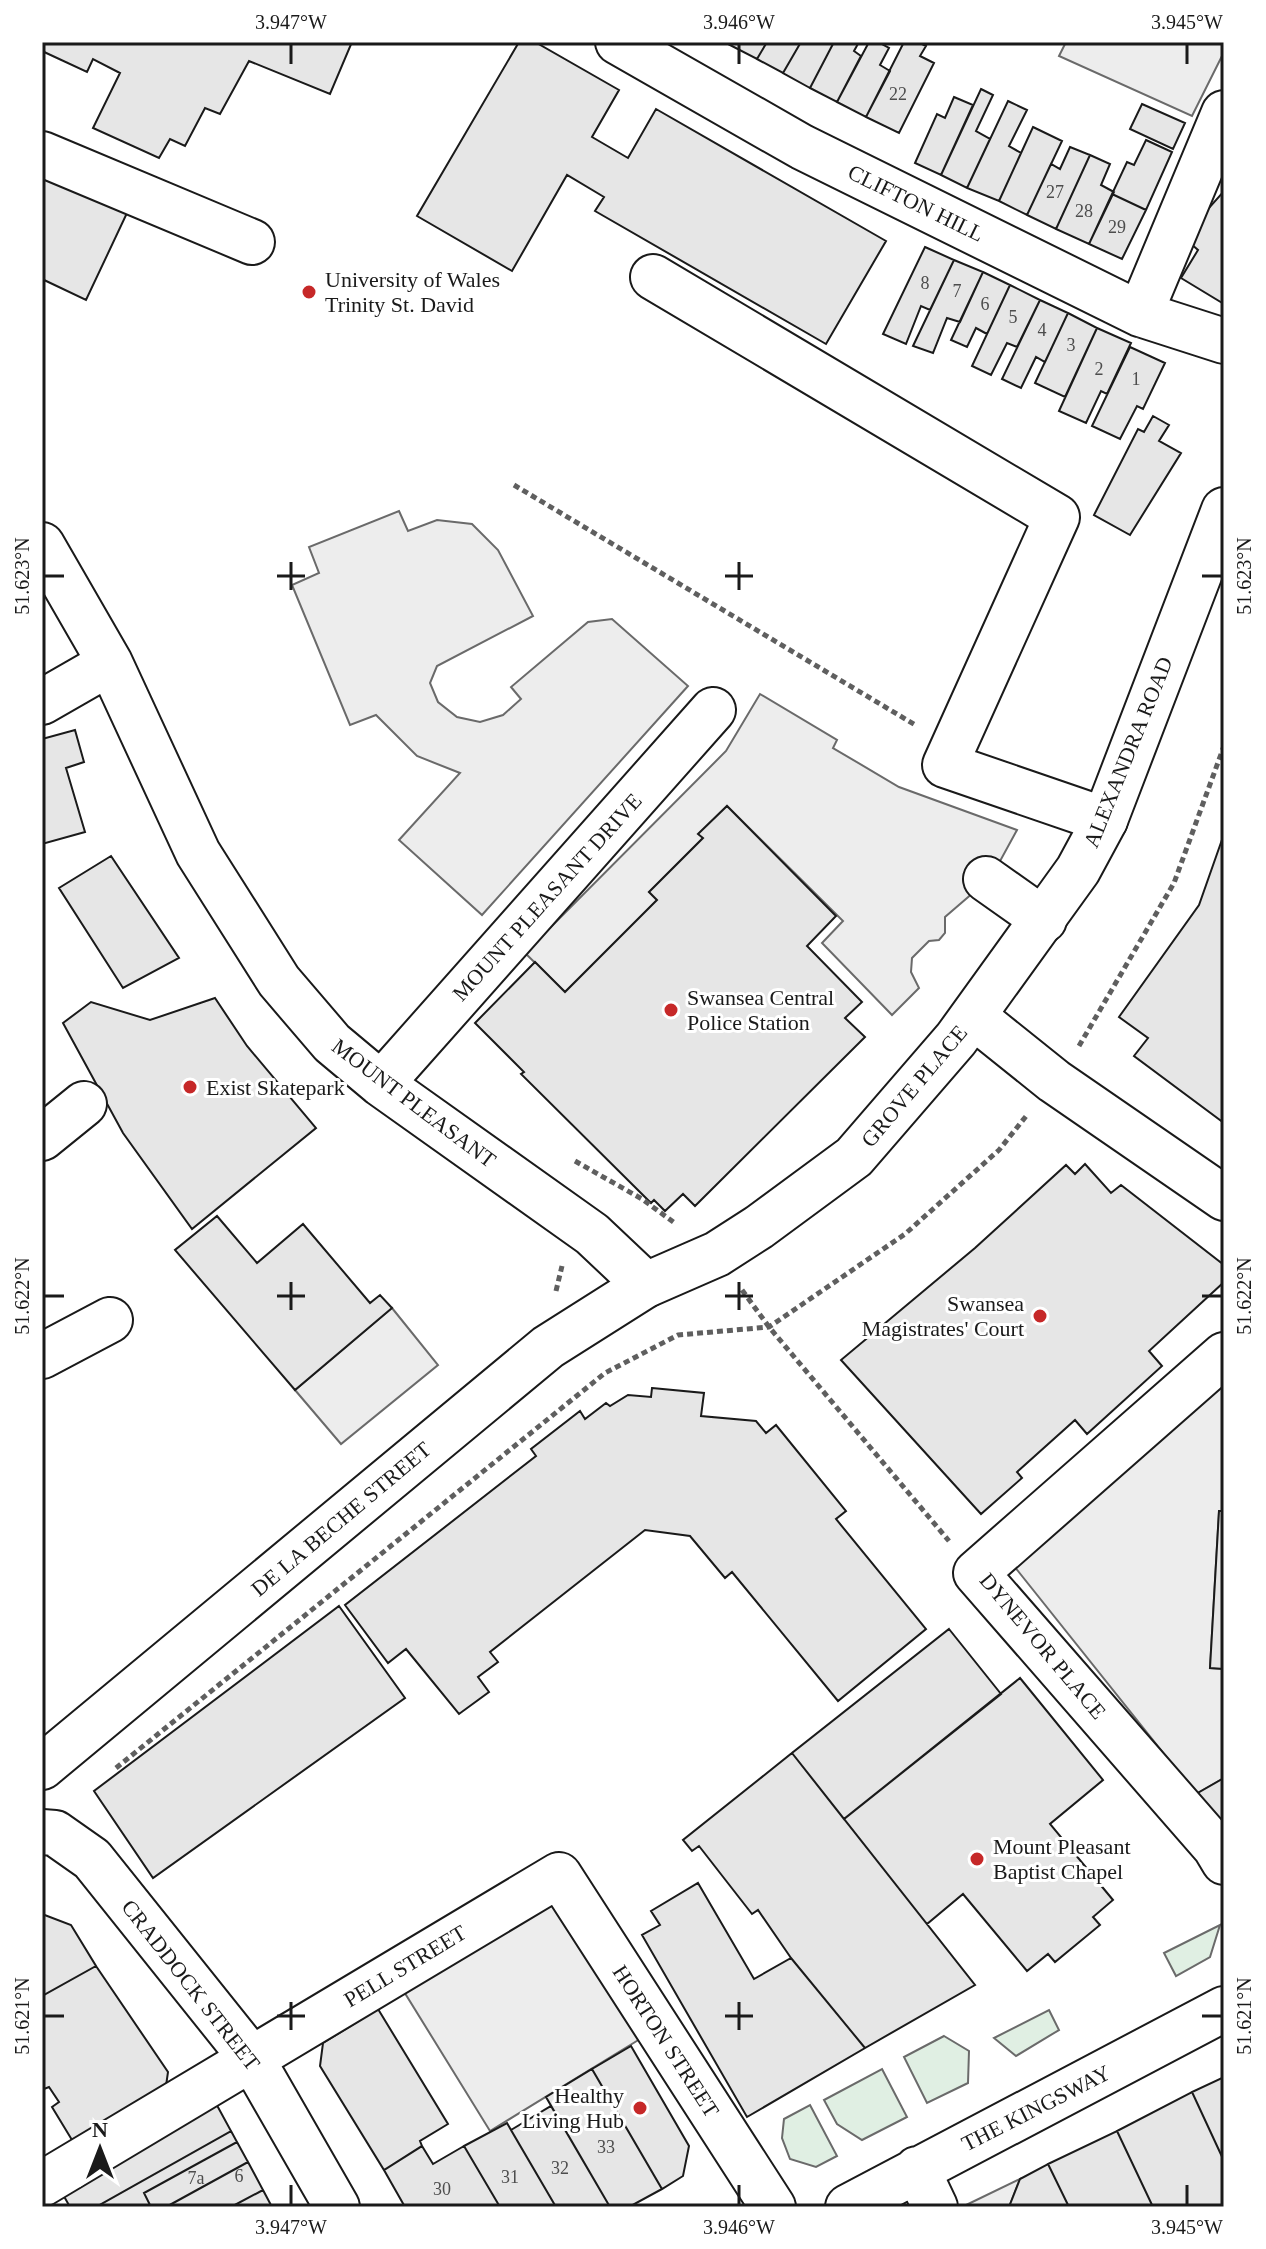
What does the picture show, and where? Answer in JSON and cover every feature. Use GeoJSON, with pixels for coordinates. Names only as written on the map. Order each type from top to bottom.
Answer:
{"type":"FeatureCollection","features":[{"type":"Feature","properties":{"kind":"street","name":"CLIFTON HILL"},"geometry":{"type":"LineString","coordinates":[[618,42],[802,147],[1140,314],[1224,341]]}},
{"type":"Feature","properties":{"kind":"street"},"geometry":{"type":"LineString","coordinates":[[1140,314],[1224,113]]}},
{"type":"Feature","properties":{"kind":"street"},"geometry":{"type":"LineString","coordinates":[[42,154],[252,242]]}},
{"type":"Feature","properties":{"kind":"street"},"geometry":{"type":"LineString","coordinates":[[653,277],[1057,517],[945,765],[1105,820]]}},
{"type":"Feature","properties":{"kind":"street","name":"ALEXANDRA ROAD"},"geometry":{"type":"LineString","coordinates":[[973,1016],[1078,870],[1105,820],[1224,510]]}},
{"type":"Feature","properties":{"kind":"street","name":"MOUNT PLEASANT"},"geometry":{"type":"LineString","coordinates":[[42,545],[110,663],[198,853],[279,981],[332,1043],[381,1084],[592,1234],[646,1285]]}},
{"type":"Feature","properties":{"kind":"street"},"geometry":{"type":"LineString","coordinates":[[42,702],[110,663]]}},
{"type":"Feature","properties":{"kind":"street","name":"MOUNT PLEASANT DRIVE"},"geometry":{"type":"LineString","coordinates":[[381,1084],[693,715]]}},
{"type":"Feature","properties":{"kind":"street"},"geometry":{"type":"LineString","coordinates":[[986,879],[1044,920]]}},
{"type":"Feature","properties":{"kind":"street","name":"GROVE PLACE"},"geometry":{"type":"LineString","coordinates":[[646,1285],[717,1254],[854,1157],[973,1016],[1054,1081],[1224,1198]]}},
{"type":"Feature","properties":{"kind":"street"},"geometry":{"type":"LineString","coordinates":[[42,1138],[84,1104]]}},
{"type":"Feature","properties":{"kind":"street","name":"DE LA BECHE STREET"},"geometry":{"type":"LineString","coordinates":[[43,1764],[548,1347],[646,1285]]}},
{"type":"Feature","properties":{"kind":"street"},"geometry":{"type":"LineString","coordinates":[[42,1356],[110,1320]]}},
{"type":"Feature","properties":{"kind":"street","name":"DYNEVOR PLACE"},"geometry":{"type":"LineString","coordinates":[[1224,1355],[976,1573],[1215,1847],[1224,1862]]}},
{"type":"Feature","properties":{"kind":"street","name":"CRADDOCK STREET"},"geometry":{"type":"LineString","coordinates":[[42,1832],[55,1833],[92,1859],[252,2059],[337,2207]]}},
{"type":"Feature","properties":{"kind":"street","name":"PELL STREET"},"geometry":{"type":"LineString","coordinates":[[49,2191],[252,2059],[559,1875]]}},
{"type":"Feature","properties":{"kind":"street","name":"HORTON STREET"},"geometry":{"type":"LineString","coordinates":[[559,1875],[773,2207]]}},
{"type":"Feature","properties":{"kind":"street","name":"THE KINGSWAY"},"geometry":{"type":"LineString","coordinates":[[848,2207],[926,2188],[1224,2009]]}},
{"type":"Feature","properties":{"kind":"path"},"geometry":{"type":"LineString","coordinates":[[514,485],[952,748]]}},
{"type":"Feature","properties":{"kind":"path"},"geometry":{"type":"LineString","coordinates":[[110,1772],[605,1373],[678,1335],[769,1327],[905,1234],[999,1150],[1087,1035],[1174,883],[1224,746]]}},
{"type":"Feature","properties":{"kind":"path"},"geometry":{"type":"LineString","coordinates":[[575,1161],[642,1199],[717,1254],[769,1327],[976,1573]]}},
{"type":"Feature","properties":{"kind":"path"},"geometry":{"type":"LineString","coordinates":[[555,1295],[563,1262],[559,1254]]}},
{"type":"Feature","properties":{"kind":"green space"},"geometry":{"type":"Polygon","coordinates":[[[1220,1925],[1210,1957],[1176,1976],[1164,1953],[1220,1925]]]}},
{"type":"Feature","properties":{"kind":"green space"},"geometry":{"type":"Polygon","coordinates":[[[1049,2010],[1059,2030],[1016,2056],[994,2038],[1049,2010]]]}},
{"type":"Feature","properties":{"kind":"green space"},"geometry":{"type":"Polygon","coordinates":[[[944,2036],[969,2051],[968,2083],[927,2103],[904,2057],[944,2036]]]}},
{"type":"Feature","properties":{"kind":"green space"},"geometry":{"type":"Polygon","coordinates":[[[882,2069],[907,2117],[862,2140],[837,2124],[824,2100],[882,2069]]]}},
{"type":"Feature","properties":{"kind":"green space"},"geometry":{"type":"Polygon","coordinates":[[[810,2105],[837,2156],[816,2167],[790,2159],[782,2138],[784,2119],[810,2105]]]}},
{"type":"Feature","properties":{"kind":"shaded area"},"geometry":{"type":"Polygon","coordinates":[[[1066,42],[1224,42],[1224,52],[1192,116],[1059,56],[1066,42]]]}},
{"type":"Feature","properties":{"kind":"shaded area"},"geometry":{"type":"Polygon","coordinates":[[[399,511],[408,531],[437,520],[472,524],[498,550],[533,616],[437,666],[430,683],[438,702],[457,717],[480,722],[503,715],[521,699],[511,687],[588,622],[612,619],[688,686],[482,915],[399,840],[460,773],[417,756],[376,715],[350,725],[292,585],[319,573],[309,547],[399,511]]]}},
{"type":"Feature","properties":{"kind":"shaded area"},"geometry":{"type":"Polygon","coordinates":[[[760,694],[837,740],[833,748],[899,787],[1017,830],[999,863],[974,892],[945,917],[945,933],[939,940],[929,941],[912,958],[911,972],[919,988],[892,1015],[822,943],[843,921],[727,806],[699,834],[703,838],[649,892],[657,900],[565,992],[525,953],[726,751],[760,694]]]}},
{"type":"Feature","properties":{"kind":"shaded area"},"geometry":{"type":"Polygon","coordinates":[[[392,1308],[438,1365],[341,1444],[295,1390],[392,1308]]]}},
{"type":"Feature","properties":{"kind":"shaded area"},"geometry":{"type":"Polygon","coordinates":[[[1224,1381],[1224,1511],[1219,1511],[1210,1668],[1224,1669],[1224,1778],[1196,1794],[1014,1566],[1224,1381]]]}},
{"type":"Feature","properties":{"kind":"shaded area"},"geometry":{"type":"Polygon","coordinates":[[[553,1898],[640,2039],[490,2131],[403,1990],[553,1898]]]}},
{"type":"Feature","properties":{"kind":"shaded area"},"geometry":{"type":"Polygon","coordinates":[[[1020,2179],[1009,2207],[962,2207],[1020,2179]]]}},
{"type":"Feature","properties":{"kind":"building"},"geometry":{"type":"Polygon","coordinates":[[[42,42],[352,42],[330,94],[249,61],[220,114],[205,108],[185,146],[170,139],[159,158],[93,128],[120,73],[93,59],[87,72],[42,51],[42,42]]]}},
{"type":"Feature","properties":{"kind":"building"},"geometry":{"type":"Polygon","coordinates":[[[519,42],[535,42],[619,90],[592,137],[628,158],[656,109],[886,241],[826,344],[595,211],[604,197],[567,175],[512,271],[417,216],[519,42]]]}},
{"type":"Feature","properties":{"kind":"building"},"geometry":{"type":"Polygon","coordinates":[[[729,42],[767,42],[757,59],[729,42]]]}},
{"type":"Feature","properties":{"kind":"building"},"geometry":{"type":"Polygon","coordinates":[[[767,42],[801,42],[783,73],[757,59],[767,42]]]}},
{"type":"Feature","properties":{"kind":"building"},"geometry":{"type":"Polygon","coordinates":[[[801,42],[834,42],[810,88],[783,73],[801,42]]]}},
{"type":"Feature","properties":{"kind":"building"},"geometry":{"type":"Polygon","coordinates":[[[834,42],[859,42],[854,51],[861,56],[837,102],[810,88],[834,42]]]}},
{"type":"Feature","properties":{"kind":"building"},"geometry":{"type":"Polygon","coordinates":[[[869,42],[883,42],[889,48],[880,65],[890,71],[866,117],[837,102],[869,42]]]}},
{"type":"Feature","properties":{"kind":"building"},"geometry":{"type":"Polygon","coordinates":[[[904,42],[918,42],[926,46],[920,56],[934,63],[899,133],[866,117],[904,42]]]}},
{"type":"Feature","properties":{"kind":"building"},"geometry":{"type":"Polygon","coordinates":[[[981,89],[993,95],[976,131],[990,139],[967,188],[941,175],[981,89]]]}},
{"type":"Feature","properties":{"kind":"building"},"geometry":{"type":"Polygon","coordinates":[[[954,97],[973,105],[941,175],[915,163],[937,114],[945,118],[954,97]]]}},
{"type":"Feature","properties":{"kind":"building"},"geometry":{"type":"Polygon","coordinates":[[[1008,101],[1027,110],[1009,146],[1021,153],[999,201],[967,188],[1008,101]]]}},
{"type":"Feature","properties":{"kind":"building"},"geometry":{"type":"Polygon","coordinates":[[[1142,104],[1185,123],[1173,149],[1130,129],[1142,104]]]}},
{"type":"Feature","properties":{"kind":"building"},"geometry":{"type":"Polygon","coordinates":[[[1033,127],[1062,141],[1027,215],[999,201],[1033,127]]]}},
{"type":"Feature","properties":{"kind":"building"},"geometry":{"type":"Polygon","coordinates":[[[1146,140],[1172,152],[1146,210],[1112,194],[1127,162],[1134,165],[1146,140]]]}},
{"type":"Feature","properties":{"kind":"building"},"geometry":{"type":"Polygon","coordinates":[[[1070,147],[1090,155],[1056,229],[1027,215],[1051,164],[1060,169],[1070,147]]]}},
{"type":"Feature","properties":{"kind":"building"},"geometry":{"type":"Polygon","coordinates":[[[1090,155],[1110,164],[1101,185],[1114,192],[1089,244],[1056,229],[1090,155]]]}},
{"type":"Feature","properties":{"kind":"building"},"geometry":{"type":"Polygon","coordinates":[[[42,173],[127,213],[86,300],[42,279],[42,173]]]}},
{"type":"Feature","properties":{"kind":"building"},"geometry":{"type":"Polygon","coordinates":[[[1224,191],[1224,304],[1181,278],[1198,250],[1183,237],[1224,191]]]}},
{"type":"Feature","properties":{"kind":"building"},"geometry":{"type":"Polygon","coordinates":[[[1112,194],[1146,210],[1122,259],[1089,244],[1112,194]]]}},
{"type":"Feature","properties":{"kind":"building"},"geometry":{"type":"Polygon","coordinates":[[[925,247],[954,260],[930,310],[921,306],[906,344],[883,334],[925,247]]]}},
{"type":"Feature","properties":{"kind":"building"},"geometry":{"type":"Polygon","coordinates":[[[954,260],[983,272],[960,322],[947,318],[933,353],[913,346],[954,260]]]}},
{"type":"Feature","properties":{"kind":"building"},"geometry":{"type":"Polygon","coordinates":[[[983,272],[1010,285],[987,334],[976,328],[967,347],[951,340],[983,272]]]}},
{"type":"Feature","properties":{"kind":"building"},"geometry":{"type":"Polygon","coordinates":[[[1010,285],[1040,300],[1017,347],[1007,343],[991,375],[972,366],[1010,285]]]}},
{"type":"Feature","properties":{"kind":"building"},"geometry":{"type":"Polygon","coordinates":[[[1040,300],[1068,313],[1045,362],[1036,357],[1021,388],[1002,379],[1040,300]]]}},
{"type":"Feature","properties":{"kind":"building"},"geometry":{"type":"Polygon","coordinates":[[[1068,313],[1097,328],[1065,397],[1035,383],[1068,313]]]}},
{"type":"Feature","properties":{"kind":"building"},"geometry":{"type":"Polygon","coordinates":[[[1097,328],[1131,343],[1107,394],[1101,391],[1086,423],[1059,411],[1097,328]]]}},
{"type":"Feature","properties":{"kind":"building"},"geometry":{"type":"Polygon","coordinates":[[[1130,347],[1165,363],[1143,409],[1137,406],[1120,439],[1092,426],[1130,347]]]}},
{"type":"Feature","properties":{"kind":"building"},"geometry":{"type":"Polygon","coordinates":[[[1153,416],[1169,425],[1159,441],[1181,453],[1130,535],[1094,515],[1138,429],[1144,432],[1153,416]]]}},
{"type":"Feature","properties":{"kind":"building"},"geometry":{"type":"Polygon","coordinates":[[[75,730],[84,762],[66,768],[85,832],[42,844],[42,739],[75,730]]]}},
{"type":"Feature","properties":{"kind":"building","name":"Swansea Central Police Station"},"geometry":{"type":"Polygon","coordinates":[[[727,806],[836,916],[807,946],[862,1002],[845,1018],[865,1037],[695,1206],[683,1194],[665,1211],[654,1200],[651,1203],[521,1074],[524,1072],[475,1023],[535,962],[565,992],[657,900],[649,892],[703,838],[698,834],[727,806]]]}},
{"type":"Feature","properties":{"kind":"building"},"geometry":{"type":"Polygon","coordinates":[[[1224,834],[1224,1123],[1134,1056],[1148,1038],[1119,1017],[1199,905],[1224,834]]]}},
{"type":"Feature","properties":{"kind":"building"},"geometry":{"type":"Polygon","coordinates":[[[111,856],[179,958],[123,988],[59,888],[111,856]]]}},
{"type":"Feature","properties":{"kind":"building","name":"Exist Skatepark"},"geometry":{"type":"Polygon","coordinates":[[[215,998],[247,1046],[316,1128],[192,1229],[123,1133],[63,1023],[91,1002],[150,1020],[215,998]]]}},
{"type":"Feature","properties":{"kind":"building","name":"Swansea Magistrates' Court"},"geometry":{"type":"Polygon","coordinates":[[[1085,1164],[1111,1193],[1121,1185],[1224,1265],[1224,1282],[1149,1351],[1162,1366],[1087,1434],[1075,1420],[1017,1472],[1022,1478],[981,1514],[841,1360],[975,1248],[1066,1165],[1075,1174],[1085,1164]]]}},
{"type":"Feature","properties":{"kind":"building"},"geometry":{"type":"Polygon","coordinates":[[[217,1216],[257,1263],[303,1224],[370,1303],[380,1295],[392,1308],[295,1390],[175,1250],[217,1216]]]}},
{"type":"Feature","properties":{"kind":"building"},"geometry":{"type":"Polygon","coordinates":[[[652,1388],[704,1393],[701,1416],[756,1421],[766,1433],[776,1425],[846,1511],[836,1519],[926,1629],[838,1701],[732,1572],[725,1578],[690,1536],[645,1530],[490,1652],[498,1662],[478,1677],[489,1692],[459,1714],[406,1649],[388,1663],[345,1605],[536,1456],[531,1449],[580,1411],[585,1419],[606,1403],[610,1406],[628,1395],[651,1397],[652,1388]]]}},
{"type":"Feature","properties":{"kind":"building"},"geometry":{"type":"Polygon","coordinates":[[[1219,1511],[1224,1511],[1224,1669],[1210,1668],[1219,1511]]]}},
{"type":"Feature","properties":{"kind":"building"},"geometry":{"type":"Polygon","coordinates":[[[339,1606],[405,1698],[153,1878],[94,1791],[339,1606]]]}},
{"type":"Feature","properties":{"kind":"building"},"geometry":{"type":"Polygon","coordinates":[[[949,1629],[1001,1694],[844,1819],[792,1753],[949,1629]]]}},
{"type":"Feature","properties":{"kind":"building","name":"Mount Pleasant Baptist Chapel"},"geometry":{"type":"Polygon","coordinates":[[[1020,1678],[1103,1780],[1050,1824],[1113,1900],[1093,1917],[1100,1925],[1055,1962],[1048,1954],[1027,1971],[963,1894],[927,1924],[844,1819],[1020,1678]]]}},
{"type":"Feature","properties":{"kind":"building"},"geometry":{"type":"Polygon","coordinates":[[[792,1753],[975,1985],[865,2048],[791,1958],[758,1910],[752,1914],[699,1846],[692,1851],[683,1840],[792,1753]]]}},
{"type":"Feature","properties":{"kind":"building"},"geometry":{"type":"Polygon","coordinates":[[[1224,1778],[1224,1828],[1196,1794],[1224,1778]]]}},
{"type":"Feature","properties":{"kind":"building"},"geometry":{"type":"Polygon","coordinates":[[[698,1883],[754,1979],[791,1958],[865,2048],[747,2117],[642,1935],[660,1925],[651,1911],[698,1883]]]}},
{"type":"Feature","properties":{"kind":"building"},"geometry":{"type":"Polygon","coordinates":[[[42,1914],[71,1925],[96,1966],[42,1996],[42,1914]]]}},
{"type":"Feature","properties":{"kind":"building"},"geometry":{"type":"Polygon","coordinates":[[[96,1966],[168,2072],[165,2093],[72,2140],[52,2107],[59,2102],[49,2087],[44,2089],[42,2086],[42,1996],[96,1966]]]}},
{"type":"Feature","properties":{"kind":"building"},"geometry":{"type":"Polygon","coordinates":[[[378,2009],[448,2124],[420,2141],[422,2146],[384,2170],[320,2066],[323,2043],[378,2009]]]}},
{"type":"Feature","properties":{"kind":"building","name":"Healthy Living Hub"},"geometry":{"type":"Polygon","coordinates":[[[631,2046],[689,2146],[683,2176],[662,2189],[592,2069],[631,2046]]]}},
{"type":"Feature","properties":{"kind":"building"},"geometry":{"type":"Polygon","coordinates":[[[592,2069],[662,2189],[629,2207],[610,2207],[546,2097],[592,2069]]]}},
{"type":"Feature","properties":{"kind":"building"},"geometry":{"type":"Polygon","coordinates":[[[1224,2077],[1224,2161],[1192,2092],[1224,2077]]]}},
{"type":"Feature","properties":{"kind":"building"},"geometry":{"type":"Polygon","coordinates":[[[1192,2092],[1224,2161],[1224,2207],[1153,2207],[1117,2131],[1192,2092]]]}},
{"type":"Feature","properties":{"kind":"building"},"geometry":{"type":"Polygon","coordinates":[[[213,2098],[231,2131],[96,2207],[70,2207],[57,2184],[213,2098]]]}},
{"type":"Feature","properties":{"kind":"building"},"geometry":{"type":"Polygon","coordinates":[[[551,2106],[610,2207],[556,2207],[511,2130],[551,2106]]]}},
{"type":"Feature","properties":{"kind":"building"},"geometry":{"type":"Polygon","coordinates":[[[507,2123],[556,2207],[500,2207],[464,2146],[507,2123]]]}},
{"type":"Feature","properties":{"kind":"building"},"geometry":{"type":"Polygon","coordinates":[[[231,2131],[237,2142],[144,2193],[151,2207],[96,2207],[231,2131]]]}},
{"type":"Feature","properties":{"kind":"building"},"geometry":{"type":"Polygon","coordinates":[[[1117,2131],[1153,2207],[1069,2207],[1048,2164],[1117,2131]]]}},
{"type":"Feature","properties":{"kind":"building"},"geometry":{"type":"Polygon","coordinates":[[[237,2142],[248,2162],[166,2207],[151,2207],[144,2193],[237,2142]]]}},
{"type":"Feature","properties":{"kind":"building"},"geometry":{"type":"Polygon","coordinates":[[[422,2146],[433,2164],[464,2146],[500,2207],[405,2207],[384,2170],[422,2146]]]}},
{"type":"Feature","properties":{"kind":"building"},"geometry":{"type":"Polygon","coordinates":[[[248,2162],[263,2190],[231,2207],[166,2207],[248,2162]]]}},
{"type":"Feature","properties":{"kind":"building"},"geometry":{"type":"Polygon","coordinates":[[[1048,2164],[1069,2207],[1009,2207],[1020,2179],[1048,2164]]]}},
{"type":"Feature","properties":{"kind":"building"},"geometry":{"type":"Polygon","coordinates":[[[263,2190],[272,2207],[231,2207],[263,2190]]]}},
{"type":"Feature","properties":{"kind":"place","name":"University of Wales Trinity St. David"},"geometry":{"type":"Point","coordinates":[309,292]}},
{"type":"Feature","properties":{"kind":"place","name":"Swansea Central Police Station"},"geometry":{"type":"Point","coordinates":[671,1010]}},
{"type":"Feature","properties":{"kind":"place","name":"Exist Skatepark"},"geometry":{"type":"Point","coordinates":[190,1087]}},
{"type":"Feature","properties":{"kind":"place","name":"Swansea Magistrates' Court"},"geometry":{"type":"Point","coordinates":[1040,1316]}},
{"type":"Feature","properties":{"kind":"place","name":"Mount Pleasant Baptist Chapel"},"geometry":{"type":"Point","coordinates":[977,1859]}},
{"type":"Feature","properties":{"kind":"place","name":"Healthy Living Hub"},"geometry":{"type":"Point","coordinates":[640,2108]}}]}
